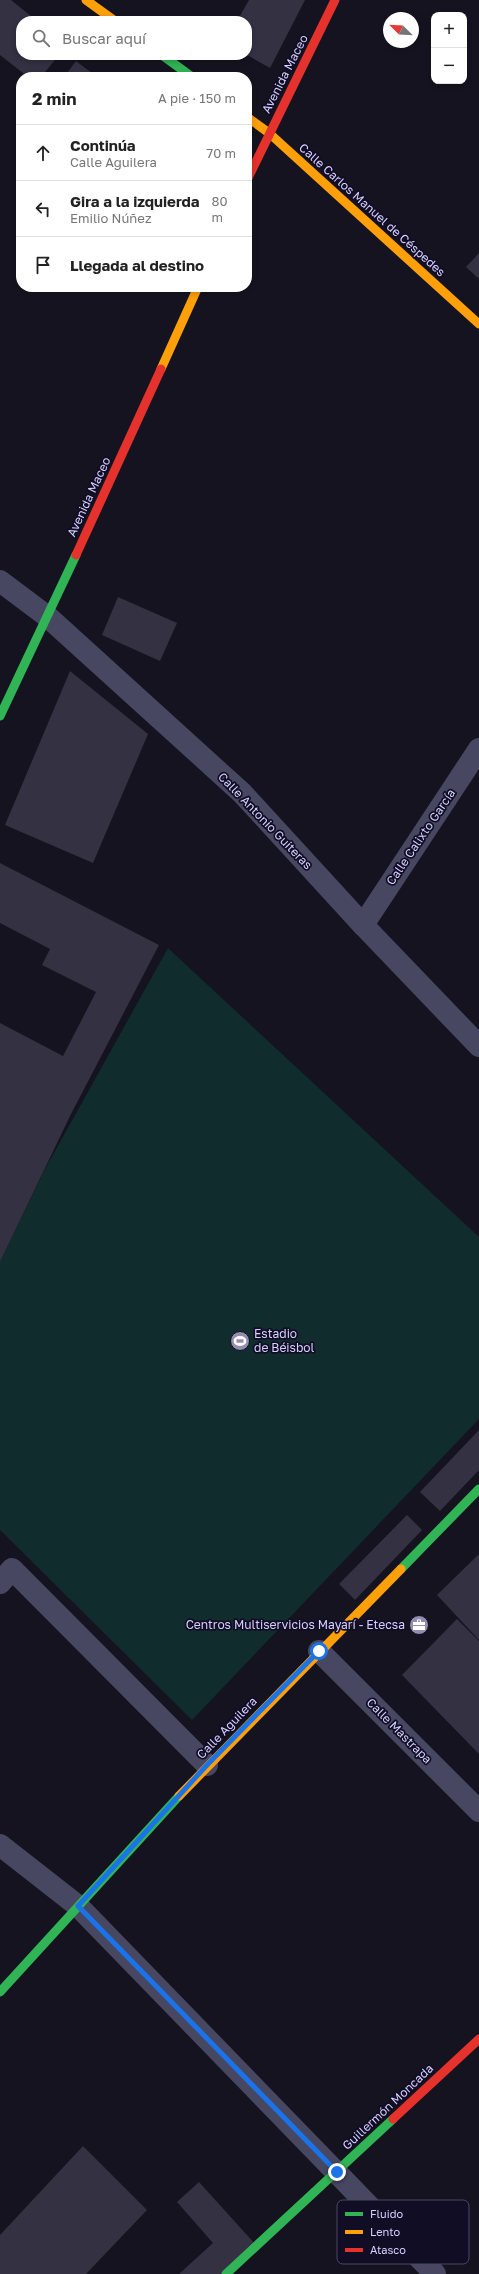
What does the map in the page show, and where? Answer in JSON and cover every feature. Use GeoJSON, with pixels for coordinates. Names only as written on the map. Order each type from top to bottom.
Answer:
{"type":"FeatureCollection","features":[{"type":"Feature","properties":{"kind":"main road"},"geometry":{"type":"LineString","coordinates":[[86,0],[108,16]]}},
{"type":"Feature","properties":{"kind":"main road","name":"Avenida Maceo"},"geometry":{"type":"LineString","coordinates":[[252,169],[268,133],[335,0]]}},
{"type":"Feature","properties":{"kind":"main road"},"geometry":{"type":"LineString","coordinates":[[169,60],[185,72]]}},
{"type":"Feature","properties":{"kind":"main road","name":"Calle Carlos Manuel de Céspedes"},"geometry":{"type":"LineString","coordinates":[[252,121],[268,133],[479,324]]}},
{"type":"Feature","properties":{"kind":"main road","name":"Avenida Maceo"},"geometry":{"type":"LineString","coordinates":[[0,716],[48,617],[196,292]]}},
{"type":"Feature","properties":{"kind":"main road","name":"Calle Aguilera"},"geometry":{"type":"LineString","coordinates":[[0,1992],[207,1765],[479,1489]]}},
{"type":"Feature","properties":{"kind":"main road","name":"Guillermón Moncada"},"geometry":{"type":"LineString","coordinates":[[226,2274],[479,2039]]}},
{"type":"Feature","properties":{"kind":"street","name":"Calle Antonio Guiteras"},"geometry":{"type":"LineString","coordinates":[[0,581],[48,617],[242,793],[363,925],[479,1046]]}},
{"type":"Feature","properties":{"kind":"street","name":"Calle Calixto García"},"geometry":{"type":"LineString","coordinates":[[363,925],[479,750]]}},
{"type":"Feature","properties":{"kind":"street"},"geometry":{"type":"LineString","coordinates":[[6,1576],[207,1765]]}},
{"type":"Feature","properties":{"kind":"street","name":"Calle Mastrapa"},"geometry":{"type":"LineString","coordinates":[[319,1651],[479,1811]]}},
{"type":"Feature","properties":{"kind":"street"},"geometry":{"type":"LineString","coordinates":[[0,1845],[78,1906],[364,2200]]}},
{"type":"Feature","properties":{"kind":"street"},"geometry":{"type":"LineString","coordinates":[[425,2264],[435,2274]]}},
{"type":"Feature","properties":{"kind":"green space","name":"Estadio de Béisbol"},"geometry":{"type":"Polygon","coordinates":[[[168,948],[479,1237],[479,1419],[192,1720],[0,1530],[0,1262],[45,1169],[168,948]]]}},
{"type":"Feature","properties":{"kind":"building"},"geometry":{"type":"Polygon","coordinates":[[[0,0],[11,0],[31,16],[16,16],[16,60],[55,60],[45,72],[22,72],[0,55],[0,0]]]}},
{"type":"Feature","properties":{"kind":"building"},"geometry":{"type":"Polygon","coordinates":[[[249,0],[305,0],[270,68],[252,58],[252,16],[240,16],[249,0]]]}},
{"type":"Feature","properties":{"kind":"building"},"geometry":{"type":"Polygon","coordinates":[[[76,61],[90,72],[68,72],[76,61]]]}},
{"type":"Feature","properties":{"kind":"building"},"geometry":{"type":"Polygon","coordinates":[[[479,253],[479,279],[466,267],[479,253]]]}},
{"type":"Feature","properties":{"kind":"building"},"geometry":{"type":"Polygon","coordinates":[[[118,597],[177,623],[160,661],[102,635],[118,597]]]}},
{"type":"Feature","properties":{"kind":"building"},"geometry":{"type":"Polygon","coordinates":[[[70,671],[148,734],[93,863],[5,825],[70,671]]]}},
{"type":"Feature","properties":{"kind":"building"},"geometry":{"type":"Polygon","coordinates":[[[0,863],[159,945],[70,1116],[0,1262],[0,1023],[63,1056],[96,992],[42,965],[50,949],[0,923],[0,863]]]}},
{"type":"Feature","properties":{"kind":"building"},"geometry":{"type":"Polygon","coordinates":[[[479,1430],[479,1470],[440,1511],[420,1492],[479,1430]]]}},
{"type":"Feature","properties":{"kind":"building"},"geometry":{"type":"Polygon","coordinates":[[[407,1515],[422,1530],[355,1600],[339,1584],[407,1515]]]}},
{"type":"Feature","properties":{"kind":"building"},"geometry":{"type":"Polygon","coordinates":[[[479,1554],[479,1640],[437,1595],[479,1554]]]}},
{"type":"Feature","properties":{"kind":"building"},"geometry":{"type":"Polygon","coordinates":[[[457,1619],[479,1641],[479,1754],[402,1675],[457,1619]]]}},
{"type":"Feature","properties":{"kind":"building"},"geometry":{"type":"Polygon","coordinates":[[[83,2146],[147,2210],[86,2274],[0,2274],[0,2235],[83,2146]]]}},
{"type":"Feature","properties":{"kind":"building"},"geometry":{"type":"Polygon","coordinates":[[[199,2182],[256,2245],[225,2274],[179,2274],[213,2243],[177,2202],[199,2182]]]}},
{"type":"Feature","properties":{"kind":"traffic: fast"},"geometry":{"type":"LineString","coordinates":[[169,60],[185,72]]}},
{"type":"Feature","properties":{"kind":"traffic: fast"},"geometry":{"type":"LineString","coordinates":[[0,716],[76,555]]}},
{"type":"Feature","properties":{"kind":"traffic: fast"},"geometry":{"type":"LineString","coordinates":[[401,1569],[479,1489]]}},
{"type":"Feature","properties":{"kind":"traffic: fast"},"geometry":{"type":"LineString","coordinates":[[0,1992],[179,1796]]}},
{"type":"Feature","properties":{"kind":"traffic: fast"},"geometry":{"type":"LineString","coordinates":[[226,2274],[393,2119]]}},
{"type":"Feature","properties":{"kind":"traffic: slow"},"geometry":{"type":"LineString","coordinates":[[86,0],[108,16]]}},
{"type":"Feature","properties":{"kind":"traffic: slow"},"geometry":{"type":"LineString","coordinates":[[252,121],[269,133],[479,324]]}},
{"type":"Feature","properties":{"kind":"traffic: slow"},"geometry":{"type":"LineString","coordinates":[[161,369],[196,292]]}},
{"type":"Feature","properties":{"kind":"traffic: slow"},"geometry":{"type":"LineString","coordinates":[[179,1796],[401,1569]]}},
{"type":"Feature","properties":{"kind":"traffic: jam"},"geometry":{"type":"LineString","coordinates":[[252,170],[335,0]]}},
{"type":"Feature","properties":{"kind":"traffic: jam"},"geometry":{"type":"LineString","coordinates":[[76,555],[161,369]]}},
{"type":"Feature","properties":{"kind":"traffic: jam"},"geometry":{"type":"LineString","coordinates":[[393,2119],[479,2039]]}},
{"type":"Feature","properties":{"kind":"place","name":"Estadio de Béisbol"},"geometry":{"type":"Point","coordinates":[240,1341]}},
{"type":"Feature","properties":{"kind":"place","name":"Centros Multiservicios Mayarí - Etecsa"},"geometry":{"type":"Point","coordinates":[419,1625]}},
{"type":"Feature","properties":{"kind":"route"},"geometry":{"type":"LineString","coordinates":[[319,1651],[207,1765],[78,1906],[337,2172]]}}]}
